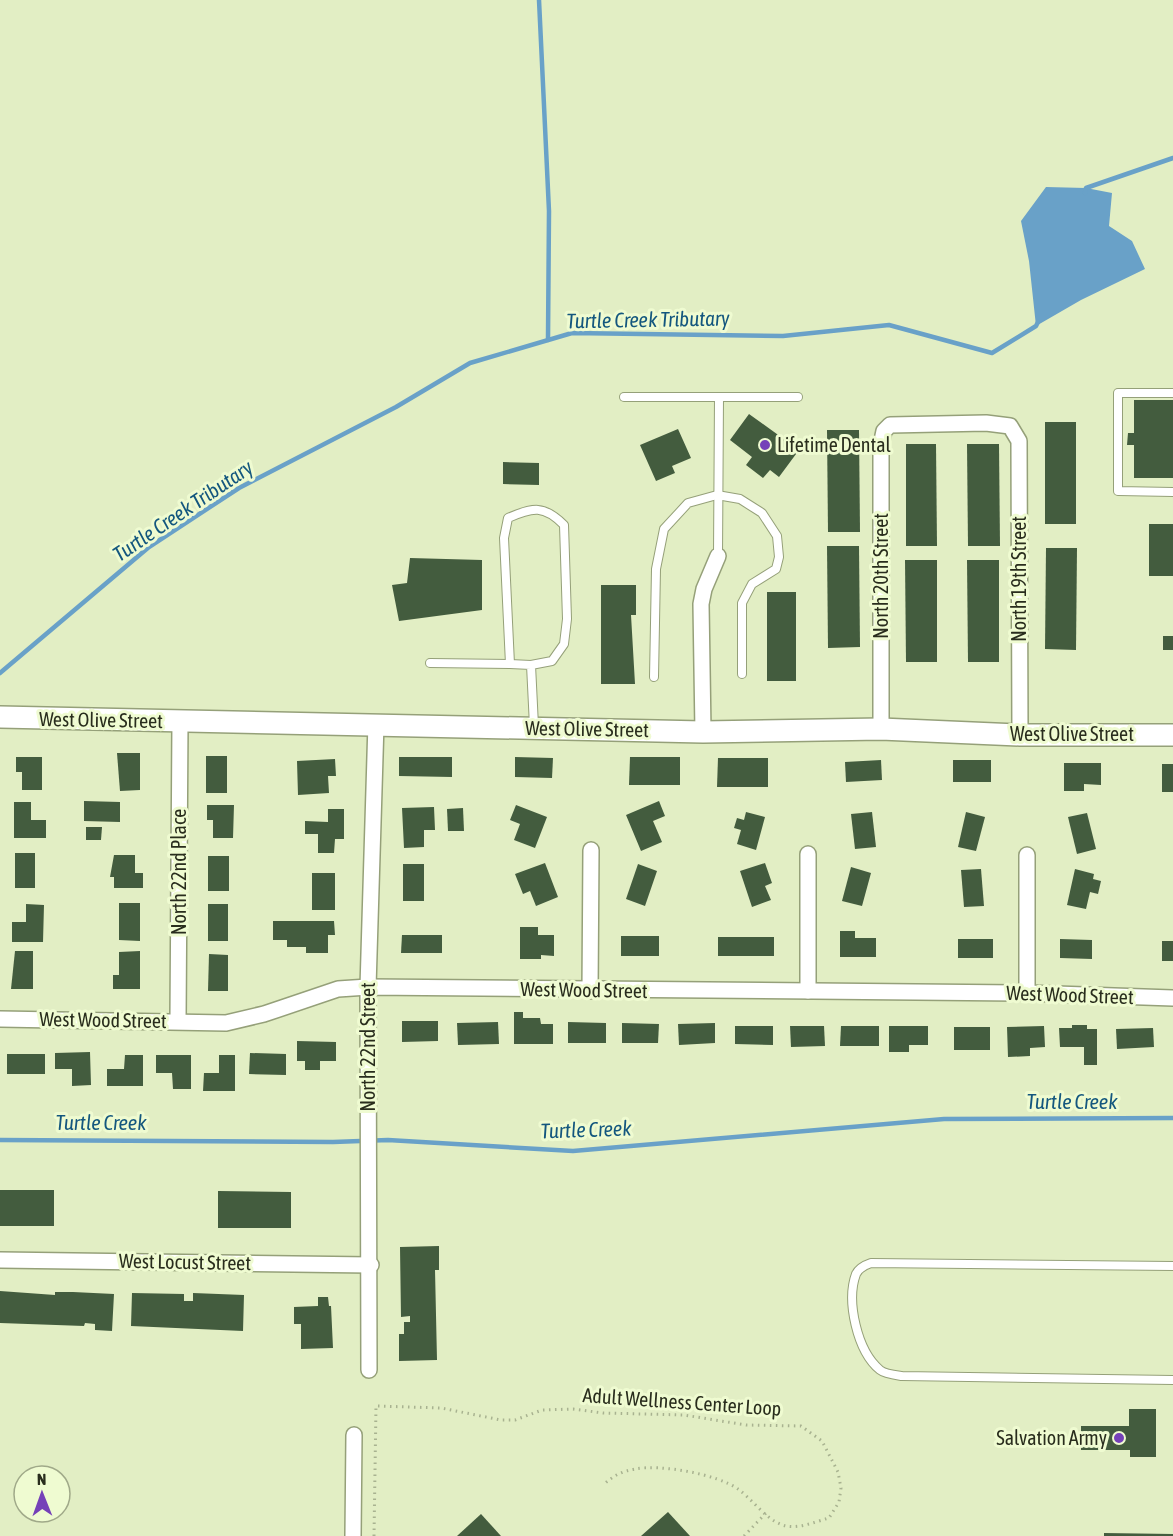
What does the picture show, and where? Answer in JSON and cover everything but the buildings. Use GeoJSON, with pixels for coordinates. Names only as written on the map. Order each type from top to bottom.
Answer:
{"type":"FeatureCollection","features":[{"type":"Feature","properties":{"kind":"main road","name":"West Olive Street"},"geometry":{"type":"LineString","coordinates":[[0,717],[180,722],[376,723],[703,732],[881,729],[1020,735],[1173,735]]}},
{"type":"Feature","properties":{"kind":"street","name":"North 19th Street"},"geometry":{"type":"LineString","coordinates":[[890,425],[986,423],[1010,426],[1018,441],[1020,735]]}},
{"type":"Feature","properties":{"kind":"street","name":"North 20th Street"},"geometry":{"type":"LineString","coordinates":[[881,729],[881,445],[884,431],[890,425]]}},
{"type":"Feature","properties":{"kind":"street"},"geometry":{"type":"LineString","coordinates":[[703,732],[701,604],[704,588],[718,556]]}},
{"type":"Feature","properties":{"kind":"street","name":"North 22nd Place"},"geometry":{"type":"LineString","coordinates":[[178,1022],[180,722]]}},
{"type":"Feature","properties":{"kind":"street","name":"North 22nd Street"},"geometry":{"type":"LineString","coordinates":[[369,1370],[368,987],[376,723]]}},
{"type":"Feature","properties":{"kind":"street"},"geometry":{"type":"LineString","coordinates":[[590,990],[591,850]]}},
{"type":"Feature","properties":{"kind":"street"},"geometry":{"type":"LineString","coordinates":[[808,854],[808,991]]}},
{"type":"Feature","properties":{"kind":"street"},"geometry":{"type":"LineString","coordinates":[[1027,855],[1027,993]]}},
{"type":"Feature","properties":{"kind":"street","name":"West Wood Street"},"geometry":{"type":"LineString","coordinates":[[0,1019],[226,1023],[264,1014],[338,989],[368,987],[1027,993],[1173,998]]}},
{"type":"Feature","properties":{"kind":"street","name":"West Locust Street"},"geometry":{"type":"LineString","coordinates":[[0,1260],[370,1265]]}},
{"type":"Feature","properties":{"kind":"street"},"geometry":{"type":"LineString","coordinates":[[353,1536],[354,1435]]}},
{"type":"Feature","properties":{"kind":"lane"},"geometry":{"type":"LineString","coordinates":[[1173,393],[1118,393],[1118,491],[1173,492]]}},
{"type":"Feature","properties":{"kind":"lane"},"geometry":{"type":"LineString","coordinates":[[624,397],[798,397]]}},
{"type":"Feature","properties":{"kind":"lane"},"geometry":{"type":"LineString","coordinates":[[718,556],[719,397]]}},
{"type":"Feature","properties":{"kind":"lane"},"geometry":{"type":"LineString","coordinates":[[654,677],[656,569],[664,529],[688,503],[717,495],[740,499],[762,513],[777,536],[780,557],[776,569],[752,584],[742,603],[742,674]]}},
{"type":"Feature","properties":{"kind":"lane"},"geometry":{"type":"LineString","coordinates":[[430,663],[531,665],[552,661],[564,644],[567,619],[564,525],[551,512],[529,508],[508,518],[504,538],[510,664]]}},
{"type":"Feature","properties":{"kind":"lane"},"geometry":{"type":"LineString","coordinates":[[531,665],[534,727]]}},
{"type":"Feature","properties":{"kind":"lane"},"geometry":{"type":"LineString","coordinates":[[1173,1266],[871,1263],[860,1268],[856,1274],[852,1319],[862,1346],[874,1364],[882,1371],[902,1376],[1173,1380]]}},
{"type":"Feature","properties":{"kind":"path","name":"Adult Wellness Center Loop"},"geometry":{"type":"LineString","coordinates":[[374,1536],[376,1406],[441,1408],[501,1420],[515,1420],[543,1410],[573,1408],[603,1413],[684,1415],[746,1425],[801,1426],[822,1441],[833,1458],[841,1488],[839,1502],[829,1518],[795,1526],[780,1524],[766,1514]]}},
{"type":"Feature","properties":{"kind":"path"},"geometry":{"type":"LineString","coordinates":[[603,1485],[618,1474],[638,1468],[674,1470],[727,1483],[766,1514],[744,1536]]}},
{"type":"Feature","properties":{"kind":"water"},"geometry":{"type":"Polygon","coordinates":[[[1046,187],[1086,188],[1112,193],[1109,226],[1132,241],[1145,269],[1081,300],[1036,326],[1029,261],[1021,221],[1046,187]]]}},
{"type":"Feature","properties":{"kind":"waterway"},"geometry":{"type":"LineString","coordinates":[[539,0],[549,211],[548,340]]}},
{"type":"Feature","properties":{"kind":"waterway","name":"Turtle Creek Tributary"},"geometry":{"type":"LineString","coordinates":[[1085,193],[1086,188],[1173,158]]}},
{"type":"Feature","properties":{"kind":"waterway","name":"Turtle Creek Tributary"},"geometry":{"type":"LineString","coordinates":[[0,673],[149,547],[239,488],[396,407],[470,363],[572,333],[783,336],[889,325],[992,353],[1036,326],[1038,322]]}},
{"type":"Feature","properties":{"kind":"waterway","name":"Turtle Creek"},"geometry":{"type":"LineString","coordinates":[[0,1140],[333,1142],[388,1140],[573,1151],[944,1119],[1173,1118]]}},
{"type":"Feature","properties":{"kind":"place","name":"Lifetime Dental"},"geometry":{"type":"Point","coordinates":[765,445]}},
{"type":"Feature","properties":{"kind":"place","name":"Salvation Army"},"geometry":{"type":"Point","coordinates":[1119,1438]}}]}
